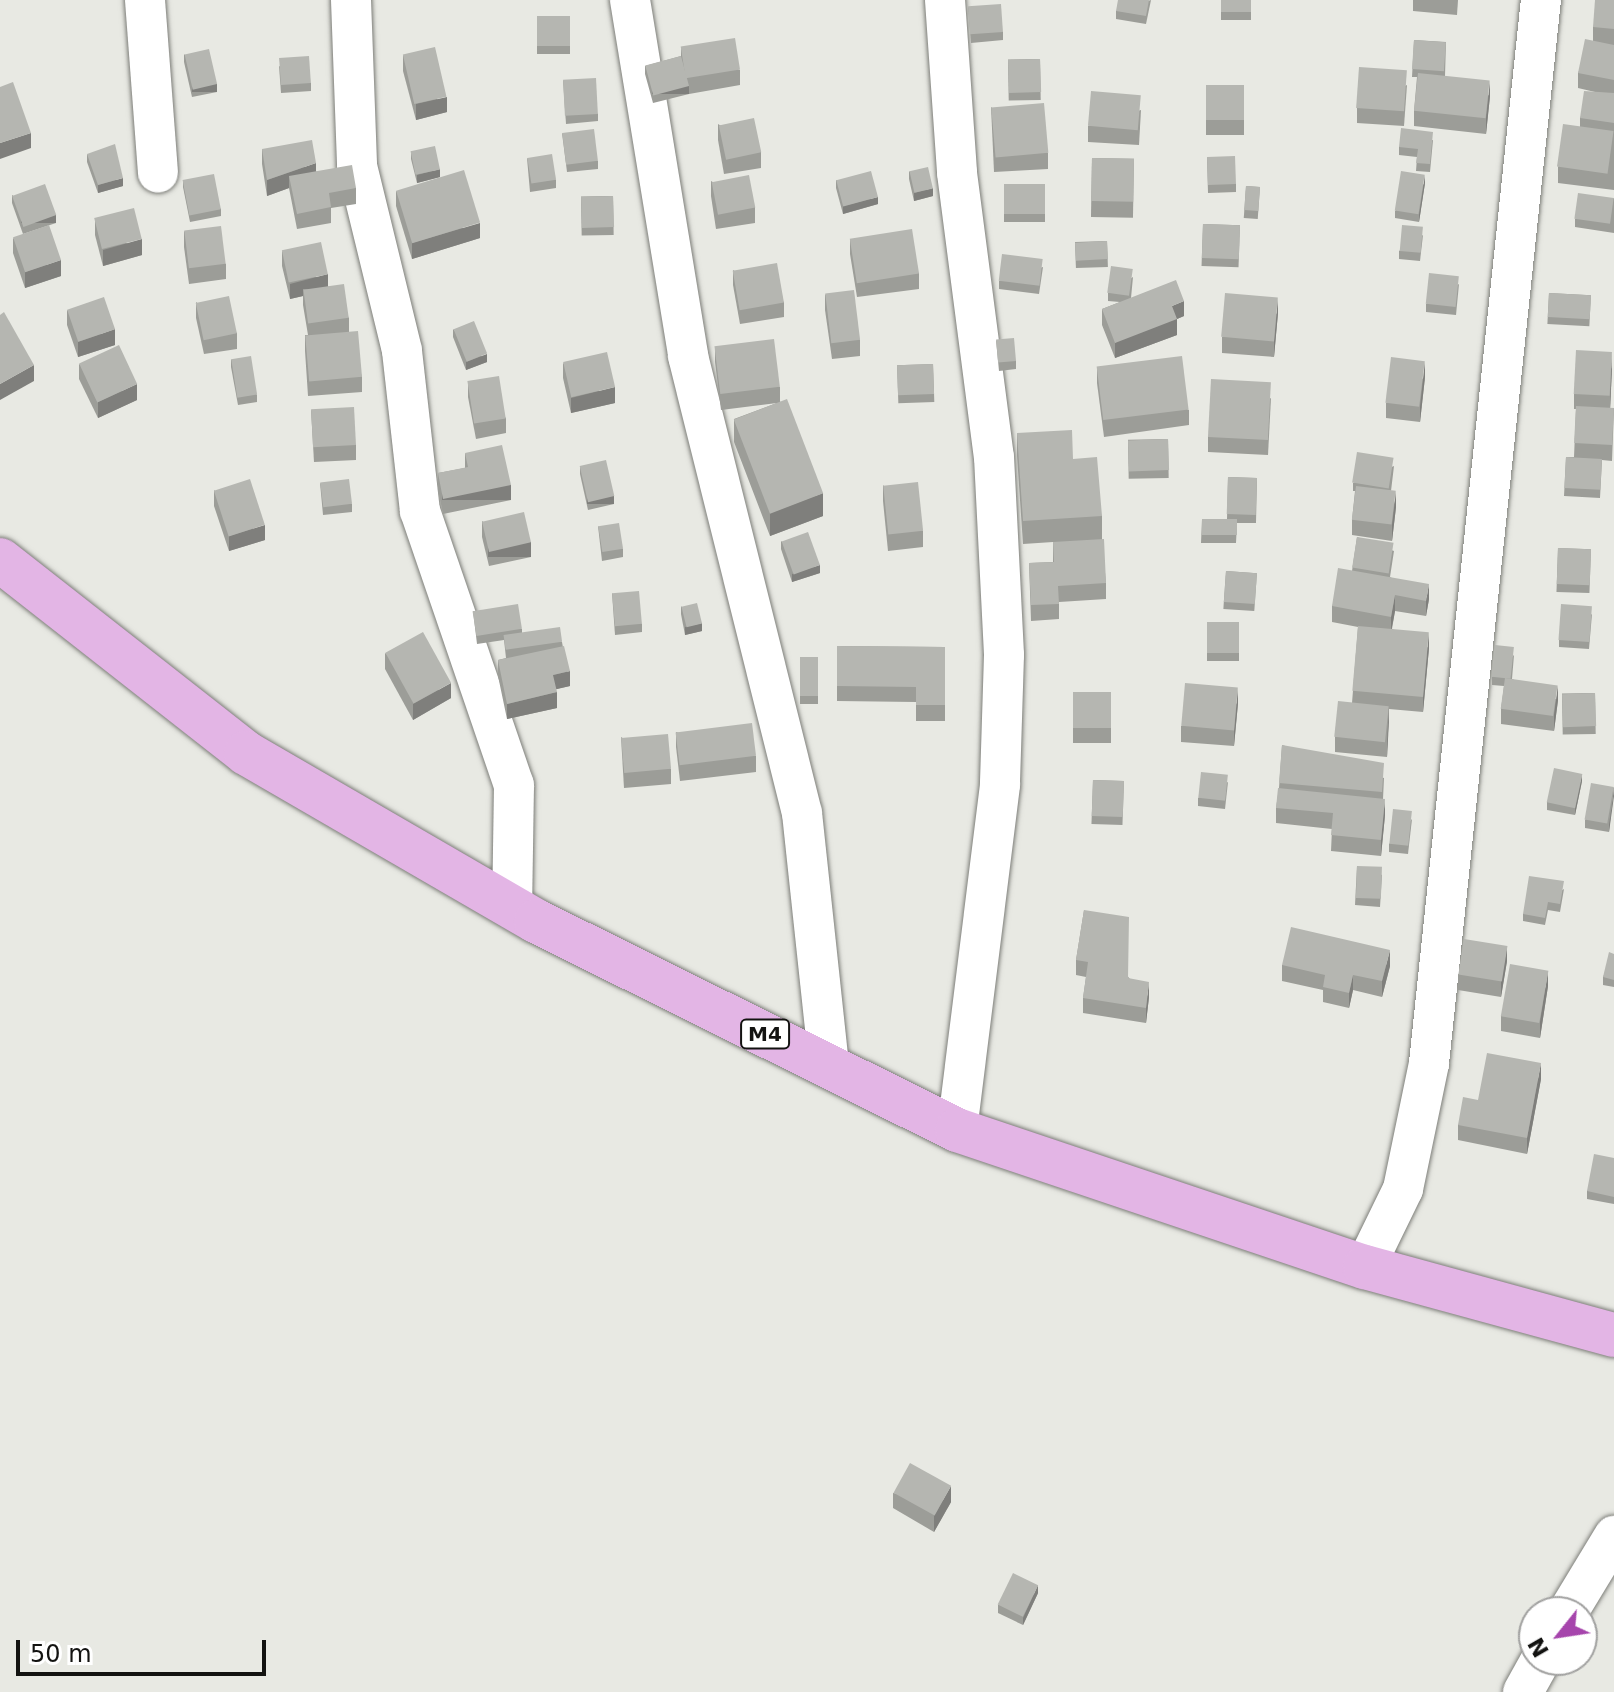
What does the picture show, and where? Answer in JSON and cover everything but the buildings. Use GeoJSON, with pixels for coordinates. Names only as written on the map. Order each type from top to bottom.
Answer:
{"type":"FeatureCollection","features":[{"type":"Feature","properties":{"kind":"main road","name":"M4"},"geometry":{"type":"LineString","coordinates":[[0,560],[246,753],[512,908],[957,1130],[1365,1267],[1614,1335]]}},
{"type":"Feature","properties":{"kind":"street"},"geometry":{"type":"LineString","coordinates":[[145,0],[158,173]]}},
{"type":"Feature","properties":{"kind":"street"},"geometry":{"type":"LineString","coordinates":[[351,0],[357,166],[402,351],[420,511],[514,785],[512,908]]}},
{"type":"Feature","properties":{"kind":"street"},"geometry":{"type":"LineString","coordinates":[[630,0],[688,356],[802,813],[820,929],[829,1065]]}},
{"type":"Feature","properties":{"kind":"street"},"geometry":{"type":"LineString","coordinates":[[945,0],[957,173],[994,457],[1004,655],[1000,785],[957,1130]]}},
{"type":"Feature","properties":{"kind":"street"},"geometry":{"type":"LineString","coordinates":[[1365,1267],[1403,1189],[1429,1063],[1541,0]]}},
{"type":"Feature","properties":{"kind":"street"},"geometry":{"type":"LineString","coordinates":[[1578,1596],[1614,1536]]}}]}
